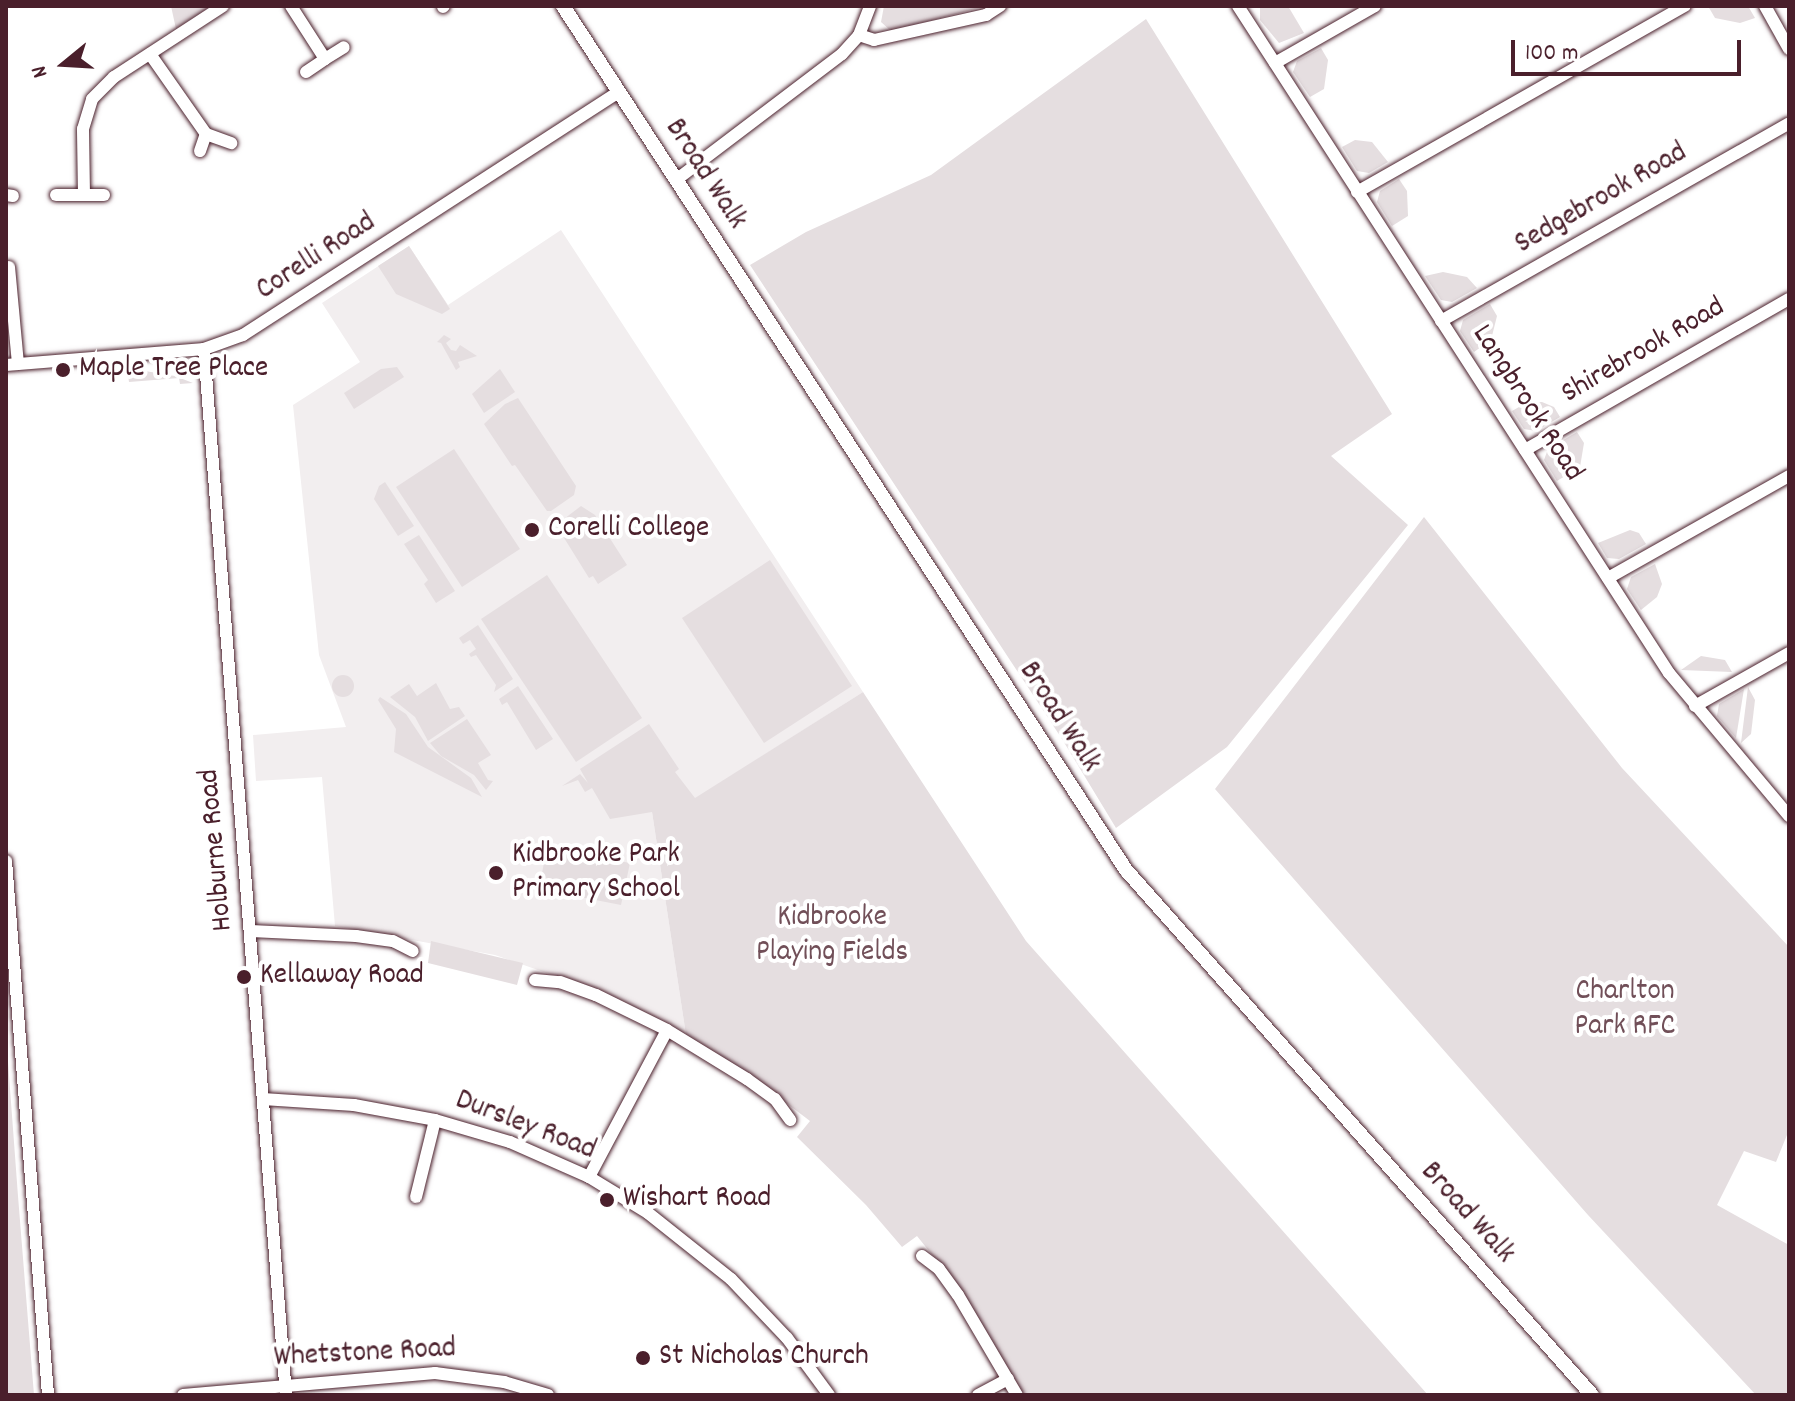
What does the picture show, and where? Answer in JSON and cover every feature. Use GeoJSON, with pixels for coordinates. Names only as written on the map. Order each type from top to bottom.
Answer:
{"type":"FeatureCollection","features":[{"type":"Feature","properties":{"kind":"street"},"geometry":{"type":"LineString","coordinates":[[84,195],[83,129],[92,99],[114,77],[223,6]]}},
{"type":"Feature","properties":{"kind":"street"},"geometry":{"type":"LineString","coordinates":[[291,6],[325,59]]}},
{"type":"Feature","properties":{"kind":"street","name":"Broad Walk"},"geometry":{"type":"LineString","coordinates":[[563,6],[1126,870],[1592,1395]]}},
{"type":"Feature","properties":{"kind":"street"},"geometry":{"type":"LineString","coordinates":[[676,180],[842,54],[859,35],[870,6]]}},
{"type":"Feature","properties":{"kind":"street"},"geometry":{"type":"LineString","coordinates":[[859,35],[874,40],[986,15],[1000,6]]}},
{"type":"Feature","properties":{"kind":"street","name":"Langbrook Road"},"geometry":{"type":"LineString","coordinates":[[1238,6],[1608,578],[1695,706],[1789,816]]}},
{"type":"Feature","properties":{"kind":"street"},"geometry":{"type":"LineString","coordinates":[[1275,63],[1375,6]]}},
{"type":"Feature","properties":{"kind":"street"},"geometry":{"type":"LineString","coordinates":[[1357,192],[1685,6]]}},
{"type":"Feature","properties":{"kind":"street"},"geometry":{"type":"LineString","coordinates":[[1765,6],[1789,49]]}},
{"type":"Feature","properties":{"kind":"street"},"geometry":{"type":"LineString","coordinates":[[306,72],[344,47]]}},
{"type":"Feature","properties":{"kind":"street"},"geometry":{"type":"LineString","coordinates":[[150,54],[206,134],[231,143]]}},
{"type":"Feature","properties":{"kind":"street","name":"Corelli Road"},"geometry":{"type":"LineString","coordinates":[[12,364],[204,349],[243,335],[619,92]]}},
{"type":"Feature","properties":{"kind":"street","name":"Sedgebrook Road"},"geometry":{"type":"LineString","coordinates":[[1441,321],[1789,123]]}},
{"type":"Feature","properties":{"kind":"street"},"geometry":{"type":"LineString","coordinates":[[200,151],[206,134]]}},
{"type":"Feature","properties":{"kind":"street"},"geometry":{"type":"LineString","coordinates":[[56,195],[104,195]]}},
{"type":"Feature","properties":{"kind":"street"},"geometry":{"type":"LineString","coordinates":[[9,267],[12,364]]}},
{"type":"Feature","properties":{"kind":"street","name":"Shirebrook Road"},"geometry":{"type":"LineString","coordinates":[[1525,450],[1789,299]]}},
{"type":"Feature","properties":{"kind":"street","name":"Holburne Road"},"geometry":{"type":"LineString","coordinates":[[204,349],[285,1389]]}},
{"type":"Feature","properties":{"kind":"street"},"geometry":{"type":"LineString","coordinates":[[1608,578],[1789,476]]}},
{"type":"Feature","properties":{"kind":"street"},"geometry":{"type":"LineString","coordinates":[[1695,706],[1789,653]]}},
{"type":"Feature","properties":{"kind":"street"},"geometry":{"type":"LineString","coordinates":[[6,861],[48,1395]]}},
{"type":"Feature","properties":{"kind":"street"},"geometry":{"type":"LineString","coordinates":[[251,931],[356,936],[393,941],[413,951]]}},
{"type":"Feature","properties":{"kind":"street"},"geometry":{"type":"LineString","coordinates":[[535,980],[560,982],[596,995],[667,1030],[775,1099],[790,1120]]}},
{"type":"Feature","properties":{"kind":"street"},"geometry":{"type":"LineString","coordinates":[[589,1177],[667,1030]]}},
{"type":"Feature","properties":{"kind":"street","name":"Dursley Road"},"geometry":{"type":"LineString","coordinates":[[263,1099],[354,1105],[435,1120],[510,1142],[589,1177],[648,1213],[731,1279],[787,1338],[829,1395]]}},
{"type":"Feature","properties":{"kind":"street"},"geometry":{"type":"LineString","coordinates":[[416,1197],[435,1120]]}},
{"type":"Feature","properties":{"kind":"street"},"geometry":{"type":"LineString","coordinates":[[922,1256],[939,1269],[958,1295],[1017,1395]]}},
{"type":"Feature","properties":{"kind":"street","name":"Whetstone Road"},"geometry":{"type":"LineString","coordinates":[[183,1395],[285,1389],[435,1373],[504,1382],[548,1395]]}},
{"type":"Feature","properties":{"kind":"street"},"geometry":{"type":"LineString","coordinates":[[978,1395],[1008,1379]]}},
{"type":"Feature","properties":{"kind":"shaded area","name":"Corelli College"},"geometry":{"type":"Polygon","coordinates":[[[561,230],[863,692],[695,799],[652,812],[686,1035],[598,991],[495,955],[335,926],[322,777],[256,781],[253,735],[346,727],[319,655],[293,405],[360,362],[322,303],[409,246],[448,305],[561,230]]]}},
{"type":"Feature","properties":{"kind":"green space"},"geometry":{"type":"Polygon","coordinates":[[[171,6],[211,6],[176,29],[171,6]]]}},
{"type":"Feature","properties":{"kind":"green space"},"geometry":{"type":"Polygon","coordinates":[[[884,6],[986,6],[891,31],[881,22],[884,6]]]}},
{"type":"Feature","properties":{"kind":"green space"},"geometry":{"type":"Polygon","coordinates":[[[1260,6],[1288,6],[1304,33],[1279,43],[1260,20],[1260,6]]]}},
{"type":"Feature","properties":{"kind":"green space"},"geometry":{"type":"Polygon","coordinates":[[[1708,6],[1748,6],[1755,18],[1740,23],[1715,18],[1708,6]]]}},
{"type":"Feature","properties":{"kind":"green space"},"geometry":{"type":"Polygon","coordinates":[[[1146,19],[1392,414],[1331,456],[1408,525],[1227,747],[1116,828],[1062,739],[750,265],[806,232],[931,175],[1146,19]]]}},
{"type":"Feature","properties":{"kind":"green space"},"geometry":{"type":"Polygon","coordinates":[[[1321,48],[1328,60],[1324,89],[1310,97],[1293,72],[1297,61],[1321,48]]]}},
{"type":"Feature","properties":{"kind":"green space"},"geometry":{"type":"Polygon","coordinates":[[[1355,140],[1372,142],[1388,162],[1369,173],[1357,171],[1342,147],[1355,140]]]}},
{"type":"Feature","properties":{"kind":"green space"},"geometry":{"type":"Polygon","coordinates":[[[1399,179],[1407,191],[1408,216],[1392,226],[1377,202],[1380,191],[1399,179]]]}},
{"type":"Feature","properties":{"kind":"green space"},"geometry":{"type":"Polygon","coordinates":[[[409,246],[450,309],[442,314],[396,294],[378,266],[409,246]]]}},
{"type":"Feature","properties":{"kind":"green space"},"geometry":{"type":"Polygon","coordinates":[[[1443,272],[1467,277],[1477,288],[1452,302],[1441,300],[1425,276],[1443,272]]]}},
{"type":"Feature","properties":{"kind":"green space"},"geometry":{"type":"Polygon","coordinates":[[[1490,304],[1497,316],[1491,340],[1474,352],[1460,331],[1463,320],[1490,304]]]}},
{"type":"Feature","properties":{"kind":"green space"},"geometry":{"type":"Polygon","coordinates":[[[444,335],[451,339],[446,343],[451,350],[456,351],[460,345],[477,356],[458,362],[460,367],[456,370],[441,343],[437,342],[444,335]]]}},
{"type":"Feature","properties":{"kind":"green space"},"geometry":{"type":"Polygon","coordinates":[[[397,367],[404,377],[354,409],[344,393],[381,369],[397,367]]]}},
{"type":"Feature","properties":{"kind":"green space"},"geometry":{"type":"Polygon","coordinates":[[[127,368],[175,376],[193,383],[180,384],[179,378],[129,382],[127,368]]]}},
{"type":"Feature","properties":{"kind":"green space"},"geometry":{"type":"Polygon","coordinates":[[[500,369],[515,392],[484,413],[472,394],[500,369]]]}},
{"type":"Feature","properties":{"kind":"green space"},"geometry":{"type":"Polygon","coordinates":[[[518,398],[576,486],[574,495],[551,511],[547,511],[515,465],[512,466],[484,424],[505,404],[518,398]]]}},
{"type":"Feature","properties":{"kind":"green space"},"geometry":{"type":"Polygon","coordinates":[[[1542,402],[1554,407],[1560,417],[1536,431],[1524,429],[1512,411],[1526,403],[1542,402]]]}},
{"type":"Feature","properties":{"kind":"green space"},"geometry":{"type":"Polygon","coordinates":[[[1577,432],[1584,443],[1580,467],[1557,481],[1544,460],[1548,449],[1577,432]]]}},
{"type":"Feature","properties":{"kind":"green space"},"geometry":{"type":"Polygon","coordinates":[[[454,449],[520,549],[462,587],[396,487],[454,449]]]}},
{"type":"Feature","properties":{"kind":"green space"},"geometry":{"type":"Polygon","coordinates":[[[385,482],[414,526],[398,536],[374,499],[379,486],[385,482]]]}},
{"type":"Feature","properties":{"kind":"green space"},"geometry":{"type":"Polygon","coordinates":[[[581,506],[595,515],[627,565],[598,584],[593,576],[589,578],[556,525],[581,506]]]}},
{"type":"Feature","properties":{"kind":"green space","name":"Charlton Park RFC"},"geometry":{"type":"Polygon","coordinates":[[[1424,517],[1622,768],[1789,947],[1789,1130],[1776,1162],[1744,1151],[1717,1205],[1789,1245],[1789,1395],[1756,1395],[1588,1215],[1215,789],[1424,517]]]}},
{"type":"Feature","properties":{"kind":"green space"},"geometry":{"type":"Polygon","coordinates":[[[1630,530],[1639,533],[1646,544],[1619,559],[1607,558],[1598,543],[1630,530]]]}},
{"type":"Feature","properties":{"kind":"green space"},"geometry":{"type":"Polygon","coordinates":[[[419,535],[455,591],[436,603],[424,584],[428,580],[404,544],[419,535]]]}},
{"type":"Feature","properties":{"kind":"green space"},"geometry":{"type":"Polygon","coordinates":[[[770,560],[852,686],[764,743],[682,618],[770,560]]]}},
{"type":"Feature","properties":{"kind":"green space"},"geometry":{"type":"Polygon","coordinates":[[[1655,564],[1662,584],[1657,597],[1641,610],[1627,589],[1631,577],[1655,564]]]}},
{"type":"Feature","properties":{"kind":"green space"},"geometry":{"type":"Polygon","coordinates":[[[547,575],[642,718],[576,762],[481,619],[547,575]]]}},
{"type":"Feature","properties":{"kind":"green space"},"geometry":{"type":"Polygon","coordinates":[[[478,625],[513,679],[494,692],[496,685],[476,655],[471,657],[469,654],[476,649],[470,640],[463,644],[459,638],[478,625]]]}},
{"type":"Feature","properties":{"kind":"green space"},"geometry":{"type":"Polygon","coordinates":[[[1701,656],[1725,660],[1732,672],[1681,670],[1701,656]]]}},
{"type":"Feature","properties":{"kind":"green space"},"geometry":{"type":"Polygon","coordinates":[[[339,675],[347,675],[354,686],[347,697],[339,697],[332,690],[332,682],[339,675]]]}},
{"type":"Feature","properties":{"kind":"green space"},"geometry":{"type":"Polygon","coordinates":[[[436,683],[450,709],[459,707],[465,716],[428,741],[415,717],[390,697],[409,684],[417,696],[436,683]]]}},
{"type":"Feature","properties":{"kind":"green space"},"geometry":{"type":"Polygon","coordinates":[[[518,686],[553,739],[536,750],[507,702],[502,705],[499,699],[518,686]]]}},
{"type":"Feature","properties":{"kind":"green space"},"geometry":{"type":"Polygon","coordinates":[[[1748,687],[1755,700],[1751,734],[1741,743],[1748,687]]]}},
{"type":"Feature","properties":{"kind":"green space"},"geometry":{"type":"Polygon","coordinates":[[[1744,689],[1736,738],[1717,716],[1719,704],[1744,689]]]}},
{"type":"Feature","properties":{"kind":"green space","name":"Kidbrooke Playing Fields"},"geometry":{"type":"Polygon","coordinates":[[[863,692],[1026,941],[1428,1395],[1024,1395],[961,1291],[917,1236],[902,1247],[866,1205],[797,1137],[810,1121],[756,1080],[686,1035],[652,812],[610,819],[592,788],[585,792],[578,780],[562,786],[580,774],[588,783],[580,769],[649,724],[679,769],[675,772],[695,798],[863,692]]]}},
{"type":"Feature","properties":{"kind":"green space"},"geometry":{"type":"Polygon","coordinates":[[[380,697],[406,714],[428,747],[471,778],[482,797],[394,752],[396,729],[378,700],[380,697]]]}},
{"type":"Feature","properties":{"kind":"green space"},"geometry":{"type":"Polygon","coordinates":[[[467,719],[491,755],[478,763],[488,780],[493,781],[486,790],[474,775],[441,756],[430,743],[467,719]]]}},
{"type":"Feature","properties":{"kind":"green space"},"geometry":{"type":"Polygon","coordinates":[[[547,847],[630,863],[621,905],[539,889],[547,847]]]}},
{"type":"Feature","properties":{"kind":"green space"},"geometry":{"type":"Polygon","coordinates":[[[431,941],[523,963],[517,985],[428,963],[431,941]]]}},
{"type":"Feature","properties":{"kind":"green space"},"geometry":{"type":"Polygon","coordinates":[[[6,1035],[18,1196],[34,1395],[6,1395],[6,1035]]]}},
{"type":"Feature","properties":{"kind":"place","name":"Maple Tree Place"},"geometry":{"type":"Point","coordinates":[63,370]}},
{"type":"Feature","properties":{"kind":"place","name":"Corelli College"},"geometry":{"type":"Point","coordinates":[532,530]}},
{"type":"Feature","properties":{"kind":"place","name":"Kidbrooke Park Primary School"},"geometry":{"type":"Point","coordinates":[496,873]}},
{"type":"Feature","properties":{"kind":"place","name":"Kellaway Road"},"geometry":{"type":"Point","coordinates":[244,977]}},
{"type":"Feature","properties":{"kind":"place","name":"Wishart Road"},"geometry":{"type":"Point","coordinates":[607,1200]}},
{"type":"Feature","properties":{"kind":"place","name":"St Nicholas Church"},"geometry":{"type":"Point","coordinates":[643,1358]}}]}
